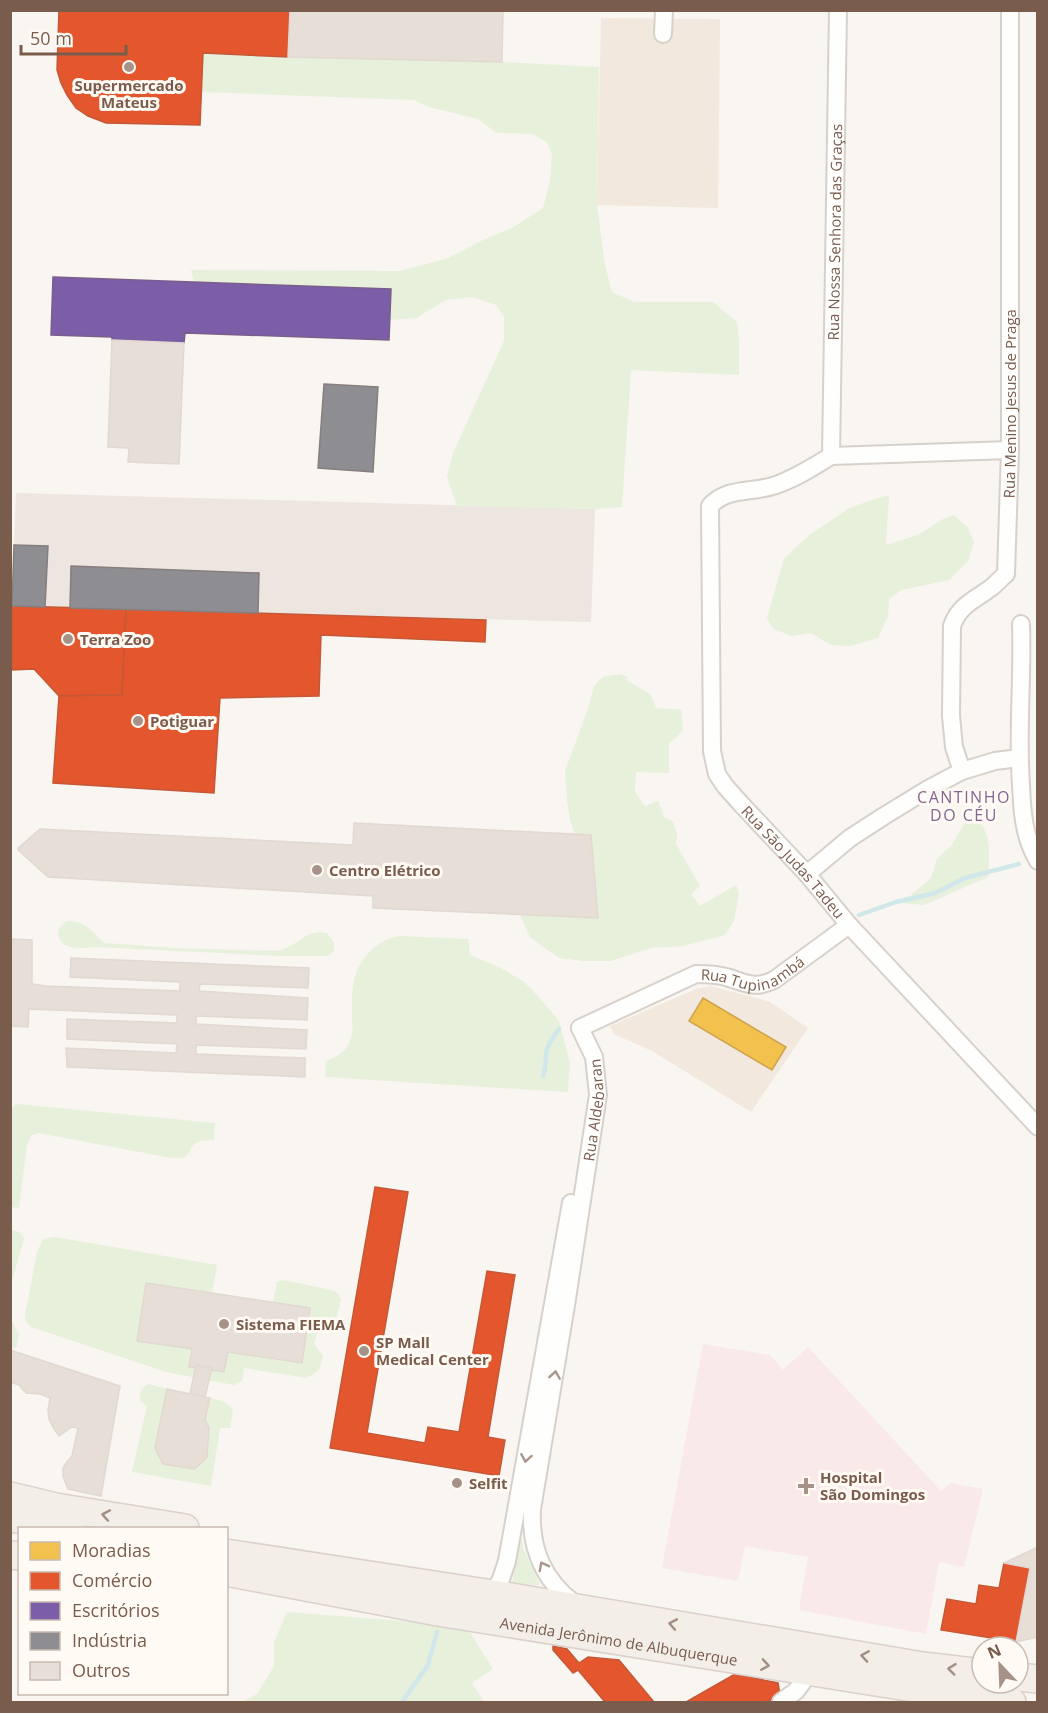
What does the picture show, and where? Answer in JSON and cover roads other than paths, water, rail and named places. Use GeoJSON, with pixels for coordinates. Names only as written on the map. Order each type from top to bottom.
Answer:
{"type":"FeatureCollection","features":[{"type":"Feature","properties":{"kind":"main road"},"geometry":{"type":"LineString","coordinates":[[10,1496],[56,1507],[179,1527]]}},
{"type":"Feature","properties":{"kind":"main road"},"geometry":{"type":"LineString","coordinates":[[10,1518],[67,1527]]}},
{"type":"Feature","properties":{"kind":"main road"},"geometry":{"type":"LineString","coordinates":[[228,1535],[296,1546],[493,1594]]}},
{"type":"Feature","properties":{"kind":"main road","name":"Avenida Jerônimo de Albuquerque"},"geometry":{"type":"LineString","coordinates":[[228,1553],[493,1594],[923,1666],[970,1672]]}},
{"type":"Feature","properties":{"kind":"main road","name":"Avenida Jerônimo de Albuquerque"},"geometry":{"type":"LineString","coordinates":[[228,1572],[438,1612],[1012,1702]]}},
{"type":"Feature","properties":{"kind":"main road"},"geometry":{"type":"LineString","coordinates":[[228,1588],[295,1599],[438,1612]]}},
{"type":"Feature","properties":{"kind":"street"},"geometry":{"type":"LineString","coordinates":[[663,34],[664,10]]}},
{"type":"Feature","properties":{"kind":"street","name":"Rua Nossa Senhora das Graças"},"geometry":{"type":"LineString","coordinates":[[831,456],[838,10]]}},
{"type":"Feature","properties":{"kind":"street","name":"Rua Menino Jesus de Praga"},"geometry":{"type":"LineString","coordinates":[[962,771],[954,747],[951,716],[952,627],[955,616],[961,609],[1006,574],[1010,450],[1010,10]]}},
{"type":"Feature","properties":{"kind":"street"},"geometry":{"type":"LineString","coordinates":[[831,456],[1010,450]]}},
{"type":"Feature","properties":{"kind":"street","name":"Rua São Judas Tadeu"},"geometry":{"type":"LineString","coordinates":[[831,456],[794,478],[760,490],[723,495],[711,506],[712,752],[714,766],[725,786],[807,874],[849,925],[1038,1127]]}},
{"type":"Feature","properties":{"kind":"street"},"geometry":{"type":"LineString","coordinates":[[1021,624],[1019,758],[1023,822],[1029,844],[1038,861]]}},
{"type":"Feature","properties":{"kind":"street"},"geometry":{"type":"LineString","coordinates":[[807,874],[858,833],[962,771],[995,761],[1019,758]]}},
{"type":"Feature","properties":{"kind":"street","name":"Rua Tupinambá"},"geometry":{"type":"LineString","coordinates":[[580,1028],[696,974],[724,976],[753,986],[764,985],[774,981],[849,925]]}},
{"type":"Feature","properties":{"kind":"street","name":"Rua Aldebaran"},"geometry":{"type":"LineString","coordinates":[[493,1594],[507,1561],[589,1096],[588,1067],[580,1028]]}},
{"type":"Feature","properties":{"kind":"street","name":"Rua Aldebaran"},"geometry":{"type":"LineString","coordinates":[[580,1028],[594,1057],[598,1095],[531,1521],[534,1546],[546,1572],[556,1588],[581,1609]]}},
{"type":"Feature","properties":{"kind":"street"},"geometry":{"type":"LineString","coordinates":[[781,1702],[796,1691],[810,1672]]}},
{"type":"Feature","properties":{"kind":"waterway"},"geometry":{"type":"LineString","coordinates":[[859,915],[896,902],[935,893],[965,878],[1019,864]]}},
{"type":"Feature","properties":{"kind":"waterway"},"geometry":{"type":"LineString","coordinates":[[543,1076],[547,1049],[559,1029]]}},
{"type":"Feature","properties":{"kind":"waterway"},"geometry":{"type":"LineString","coordinates":[[402,1702],[428,1665],[437,1632]]}},
{"type":"Feature","properties":{"kind":"place","name":"Supermercado Mateus"},"geometry":{"type":"Point","coordinates":[129,67]}},
{"type":"Feature","properties":{"kind":"place","name":"Terra Zoo"},"geometry":{"type":"Point","coordinates":[68,639]}},
{"type":"Feature","properties":{"kind":"place","name":"Potiguar"},"geometry":{"type":"Point","coordinates":[138,721]}},
{"type":"Feature","properties":{"kind":"place","name":"Centro Elétrico"},"geometry":{"type":"Point","coordinates":[317,870]}},
{"type":"Feature","properties":{"kind":"place","name":"Sistema FIEMA"},"geometry":{"type":"Point","coordinates":[224,1324]}},
{"type":"Feature","properties":{"kind":"place","name":"SP Mall Medical Center"},"geometry":{"type":"Point","coordinates":[364,1351]}},
{"type":"Feature","properties":{"kind":"place","name":"Selfit"},"geometry":{"type":"Point","coordinates":[457,1483]}},
{"type":"Feature","properties":{"kind":"place","name":"Hospital São Domingos"},"geometry":{"type":"Point","coordinates":[806,1486]}},
{"type":"Feature","properties":{"kind":"district","name":"CANTINHO DO CÉU"},"geometry":{"type":"Point","coordinates":[964,806]}}]}
